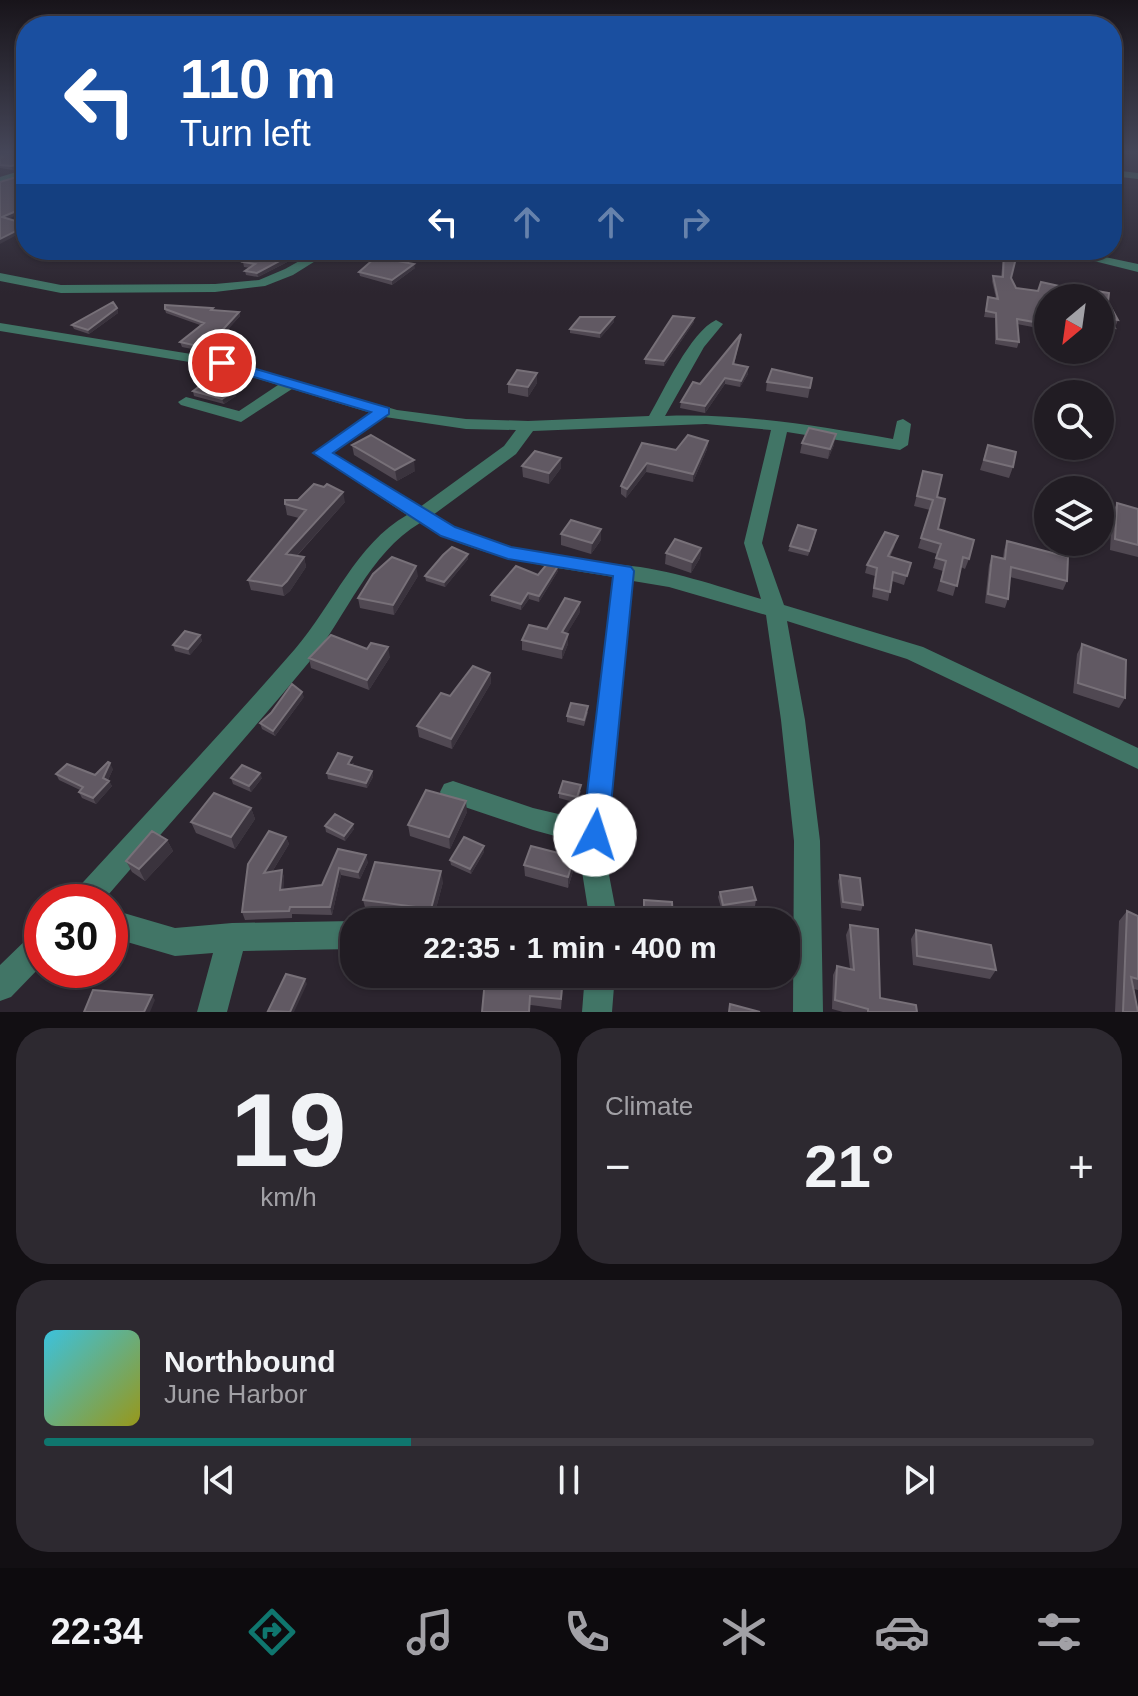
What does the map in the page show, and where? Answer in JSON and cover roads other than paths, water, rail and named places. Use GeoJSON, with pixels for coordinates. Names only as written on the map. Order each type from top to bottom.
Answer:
{"type":"FeatureCollection","features":[{"type":"Feature","properties":{"kind":"street"},"geometry":{"type":"LineString","coordinates":[[0,277],[61,289],[215,288],[261,283],[310,260]]}},
{"type":"Feature","properties":{"kind":"street"},"geometry":{"type":"LineString","coordinates":[[1102,260],[1138,268]]}},
{"type":"Feature","properties":{"kind":"street"},"geometry":{"type":"LineString","coordinates":[[656,418],[698,345],[716,324]]}},
{"type":"Feature","properties":{"kind":"street"},"geometry":{"type":"LineString","coordinates":[[0,327],[175,354],[384,411],[466,424],[595,426],[656,418],[706,419],[900,445],[903,424]]}},
{"type":"Feature","properties":{"kind":"street"},"geometry":{"type":"LineString","coordinates":[[186,402],[241,417],[290,383]]}},
{"type":"Feature","properties":{"kind":"street"},"geometry":{"type":"LineString","coordinates":[[384,411],[321,453],[448,532],[508,553],[624,571],[775,609],[915,653],[1138,759]]}},
{"type":"Feature","properties":{"kind":"street"},"geometry":{"type":"LineString","coordinates":[[100,884],[305,652],[375,552],[396,529],[510,450],[528,426]]}},
{"type":"Feature","properties":{"kind":"street"},"geometry":{"type":"LineString","coordinates":[[780,427],[753,543],[775,609],[807,841],[808,1012]]}},
{"type":"Feature","properties":{"kind":"street"},"geometry":{"type":"LineString","coordinates":[[602,908],[593,859],[624,571]]}},
{"type":"Feature","properties":{"kind":"street"},"geometry":{"type":"LineString","coordinates":[[453,792],[533,819],[595,835]]}},
{"type":"Feature","properties":{"kind":"street"},"geometry":{"type":"LineString","coordinates":[[128,928],[175,942],[232,937],[340,935]]}},
{"type":"Feature","properties":{"kind":"street"},"geometry":{"type":"LineString","coordinates":[[212,1012],[232,937]]}},
{"type":"Feature","properties":{"kind":"street"},"geometry":{"type":"LineString","coordinates":[[0,986],[24,962]]}},
{"type":"Feature","properties":{"kind":"street"},"geometry":{"type":"LineString","coordinates":[[597,1012],[599,988]]}}]}
